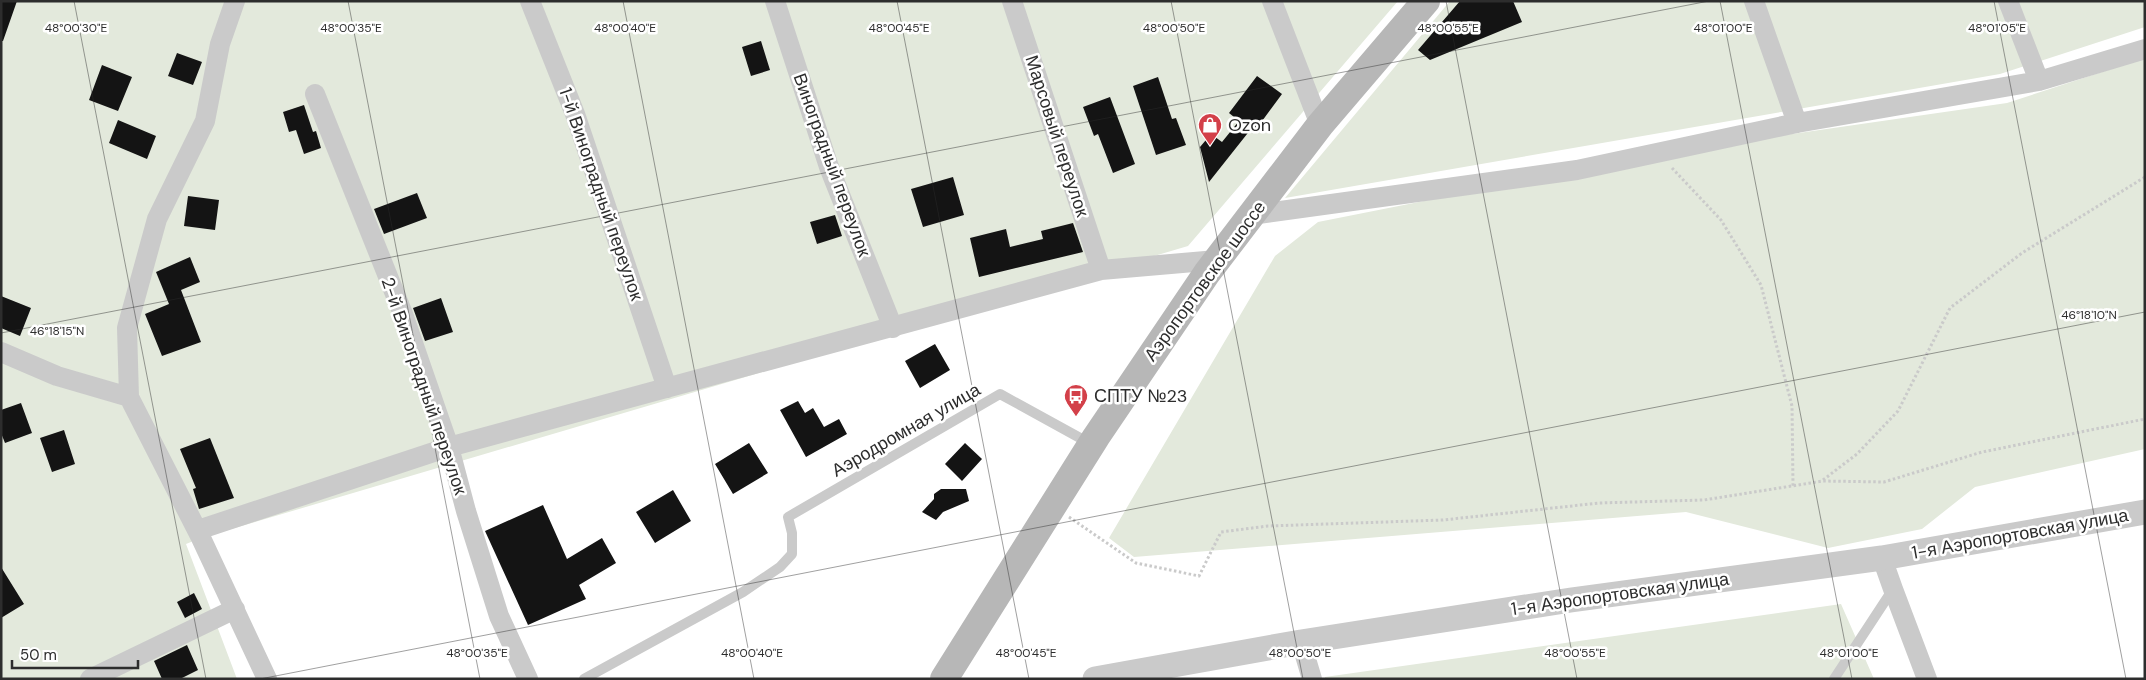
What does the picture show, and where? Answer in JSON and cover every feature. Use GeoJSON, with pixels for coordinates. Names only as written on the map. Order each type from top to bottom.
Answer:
{"type":"FeatureCollection","features":[{"type":"Feature","properties":{"kind":"main road","name":"Аэропортовское шоссе"},"geometry":{"type":"LineString","coordinates":[[944,679],[1092,445],[1217,260],[1320,125],[1426,1]]}},
{"type":"Feature","properties":{"kind":"street"},"geometry":{"type":"LineString","coordinates":[[253,1],[234,5],[220,44],[205,121],[157,219],[127,328],[129,397],[198,530],[267,679]]}},
{"type":"Feature","properties":{"kind":"street","name":"1-й Виноградный переулок"},"geometry":{"type":"LineString","coordinates":[[530,1],[575,114],[667,388]]}},
{"type":"Feature","properties":{"kind":"street","name":"Виноградный переулок"},"geometry":{"type":"LineString","coordinates":[[774,1],[829,167],[893,328]]}},
{"type":"Feature","properties":{"kind":"street","name":"Марсовый переулок"},"geometry":{"type":"LineString","coordinates":[[1012,1],[1101,270]]}},
{"type":"Feature","properties":{"kind":"street"},"geometry":{"type":"LineString","coordinates":[[1272,1],[1320,125]]}},
{"type":"Feature","properties":{"kind":"street"},"geometry":{"type":"LineString","coordinates":[[1754,1],[1797,123]]}},
{"type":"Feature","properties":{"kind":"street"},"geometry":{"type":"LineString","coordinates":[[2008,1],[2039,81]]}},
{"type":"Feature","properties":{"kind":"street"},"geometry":{"type":"LineString","coordinates":[[1251,215],[1577,170],[1797,123],[2039,81],[2145,49]]}},
{"type":"Feature","properties":{"kind":"street","name":"2-й Виноградный переулок"},"geometry":{"type":"LineString","coordinates":[[315,94],[402,314],[449,447],[466,511],[499,616],[528,679]]}},
{"type":"Feature","properties":{"kind":"street"},"geometry":{"type":"LineString","coordinates":[[198,530],[449,447],[1101,270],[1217,260]]}},
{"type":"Feature","properties":{"kind":"street"},"geometry":{"type":"LineString","coordinates":[[1,352],[57,376],[129,397]]}},
{"type":"Feature","properties":{"kind":"street","name":"1-я Аэропортовская улица"},"geometry":{"type":"LineString","coordinates":[[1095,679],[1123,677],[1301,642],[1572,600],[1882,558],[2145,512]]}},
{"type":"Feature","properties":{"kind":"street"},"geometry":{"type":"LineString","coordinates":[[1882,558],[1927,679]]}},
{"type":"Feature","properties":{"kind":"street"},"geometry":{"type":"LineString","coordinates":[[90,679],[235,609]]}},
{"type":"Feature","properties":{"kind":"street"},"geometry":{"type":"LineString","coordinates":[[1301,642],[1312,679]]}},
{"type":"Feature","properties":{"kind":"lane","name":"Аэродромная улица"},"geometry":{"type":"LineString","coordinates":[[584,679],[743,592],[780,567],[792,554],[792,533],[788,517],[1000,394],[1092,445]]}},
{"type":"Feature","properties":{"kind":"lane"},"geometry":{"type":"LineString","coordinates":[[1834,679],[1892,589]]}},
{"type":"Feature","properties":{"kind":"path"},"geometry":{"type":"LineString","coordinates":[[1656,153],[1721,220],[1761,285],[1792,406],[1793,486]]}},
{"type":"Feature","properties":{"kind":"path"},"geometry":{"type":"LineString","coordinates":[[1823,480],[1857,454],[1898,411],[1950,308],[2022,253],[2145,177]]}},
{"type":"Feature","properties":{"kind":"path"},"geometry":{"type":"LineString","coordinates":[[1053,506],[1136,563],[1199,576],[1220,532],[1268,526],[1443,520],[1599,503],[1704,500],[1823,480],[1884,482],[1982,452],[2145,419]]}},
{"type":"Feature","properties":{"kind":"shaded area"},"geometry":{"type":"Polygon","coordinates":[[[1,1],[1398,1],[1188,246],[186,544],[237,679],[1,679],[1,1]]]}},
{"type":"Feature","properties":{"kind":"shaded area"},"geometry":{"type":"Polygon","coordinates":[[[1450,1],[2145,1],[2145,27],[2000,74],[1285,198],[1450,1]]]}},
{"type":"Feature","properties":{"kind":"shaded area"},"geometry":{"type":"Polygon","coordinates":[[[2145,58],[2145,449],[1975,487],[1922,529],[1828,548],[1686,512],[1134,557],[1109,538],[1275,256],[1318,222],[1675,151],[2007,103],[2145,58]]]}},
{"type":"Feature","properties":{"kind":"shaded area"},"geometry":{"type":"Polygon","coordinates":[[[1841,604],[1874,679],[1325,679],[1325,677],[1841,604]]]}},
{"type":"Feature","properties":{"kind":"building"},"geometry":{"type":"Polygon","coordinates":[[[1,1],[17,1],[3,41],[1,41],[1,1]]]}},
{"type":"Feature","properties":{"kind":"building"},"geometry":{"type":"Polygon","coordinates":[[[1460,1],[1513,1],[1522,22],[1430,60],[1418,50],[1460,1]]]}},
{"type":"Feature","properties":{"kind":"building"},"geometry":{"type":"Polygon","coordinates":[[[761,41],[770,70],[751,76],[742,47],[761,41]]]}},
{"type":"Feature","properties":{"kind":"building"},"geometry":{"type":"Polygon","coordinates":[[[177,53],[202,62],[193,85],[168,76],[177,53]]]}},
{"type":"Feature","properties":{"kind":"building"},"geometry":{"type":"Polygon","coordinates":[[[102,65],[132,77],[118,111],[89,100],[102,65]]]}},
{"type":"Feature","properties":{"kind":"building"},"geometry":{"type":"Polygon","coordinates":[[[1257,76],[1282,94],[1254,132],[1251,129],[1209,182],[1200,147],[1211,134],[1222,142],[1239,121],[1229,113],[1257,76]]]}},
{"type":"Feature","properties":{"kind":"building"},"geometry":{"type":"Polygon","coordinates":[[[1158,77],[1172,119],[1176,118],[1186,145],[1156,155],[1133,86],[1158,77]]]}},
{"type":"Feature","properties":{"kind":"building"},"geometry":{"type":"Polygon","coordinates":[[[1110,97],[1135,164],[1113,173],[1098,134],[1094,136],[1083,107],[1110,97]]]}},
{"type":"Feature","properties":{"kind":"building"},"geometry":{"type":"Polygon","coordinates":[[[304,105],[313,132],[316,131],[321,148],[304,154],[296,130],[289,132],[283,112],[304,105]]]}},
{"type":"Feature","properties":{"kind":"building"},"geometry":{"type":"Polygon","coordinates":[[[118,120],[156,136],[147,159],[109,143],[118,120]]]}},
{"type":"Feature","properties":{"kind":"building"},"geometry":{"type":"Polygon","coordinates":[[[953,177],[964,215],[923,227],[911,189],[953,177]]]}},
{"type":"Feature","properties":{"kind":"building"},"geometry":{"type":"Polygon","coordinates":[[[417,193],[427,218],[384,234],[374,209],[417,193]]]}},
{"type":"Feature","properties":{"kind":"building"},"geometry":{"type":"Polygon","coordinates":[[[188,196],[219,200],[215,230],[184,226],[188,196]]]}},
{"type":"Feature","properties":{"kind":"building"},"geometry":{"type":"Polygon","coordinates":[[[835,215],[842,236],[817,244],[810,222],[835,215]]]}},
{"type":"Feature","properties":{"kind":"building"},"geometry":{"type":"Polygon","coordinates":[[[1073,223],[1083,252],[979,277],[970,238],[1006,229],[1010,247],[1043,239],[1041,231],[1073,223]]]}},
{"type":"Feature","properties":{"kind":"building"},"geometry":{"type":"Polygon","coordinates":[[[190,257],[200,282],[181,290],[201,342],[162,356],[145,314],[169,304],[156,272],[190,257]]]}},
{"type":"Feature","properties":{"kind":"building"},"geometry":{"type":"Polygon","coordinates":[[[1,296],[31,308],[20,336],[1,328],[1,296]]]}},
{"type":"Feature","properties":{"kind":"building"},"geometry":{"type":"Polygon","coordinates":[[[441,298],[453,332],[425,341],[413,308],[441,298]]]}},
{"type":"Feature","properties":{"kind":"building"},"geometry":{"type":"Polygon","coordinates":[[[935,344],[950,370],[920,388],[905,361],[935,344]]]}},
{"type":"Feature","properties":{"kind":"building"},"geometry":{"type":"Polygon","coordinates":[[[798,401],[805,413],[813,408],[824,427],[839,419],[847,434],[806,457],[780,410],[798,401]]]}},
{"type":"Feature","properties":{"kind":"building"},"geometry":{"type":"Polygon","coordinates":[[[21,403],[32,433],[5,443],[1,433],[1,410],[21,403]]]}},
{"type":"Feature","properties":{"kind":"building"},"geometry":{"type":"Polygon","coordinates":[[[64,430],[75,464],[52,472],[40,438],[64,430]]]}},
{"type":"Feature","properties":{"kind":"building"},"geometry":{"type":"Polygon","coordinates":[[[210,438],[234,498],[199,509],[193,489],[196,488],[180,449],[210,438]]]}},
{"type":"Feature","properties":{"kind":"building"},"geometry":{"type":"Polygon","coordinates":[[[749,443],[768,473],[733,494],[715,464],[749,443]]]}},
{"type":"Feature","properties":{"kind":"building"},"geometry":{"type":"Polygon","coordinates":[[[965,443],[982,459],[962,481],[945,464],[965,443]]]}},
{"type":"Feature","properties":{"kind":"building"},"geometry":{"type":"Polygon","coordinates":[[[941,489],[966,489],[969,501],[943,512],[936,520],[922,512],[934,499],[934,494],[941,489]]]}},
{"type":"Feature","properties":{"kind":"building"},"geometry":{"type":"Polygon","coordinates":[[[673,490],[691,521],[655,543],[636,512],[673,490]]]}},
{"type":"Feature","properties":{"kind":"building"},"geometry":{"type":"Polygon","coordinates":[[[543,505],[567,559],[602,538],[616,563],[579,585],[586,599],[528,625],[485,531],[543,505]]]}},
{"type":"Feature","properties":{"kind":"building"},"geometry":{"type":"Polygon","coordinates":[[[1,567],[24,604],[1,618],[1,567]]]}},
{"type":"Feature","properties":{"kind":"building"},"geometry":{"type":"Polygon","coordinates":[[[194,593],[202,609],[185,618],[177,602],[194,593]]]}},
{"type":"Feature","properties":{"kind":"building"},"geometry":{"type":"Polygon","coordinates":[[[187,645],[198,670],[180,679],[162,679],[154,661],[187,645]]]}},
{"type":"Feature","properties":{"kind":"place","name":"Ozon"},"geometry":{"type":"Point","coordinates":[1210,146]}},
{"type":"Feature","properties":{"kind":"place","name":"СПТУ №23"},"geometry":{"type":"Point","coordinates":[1076,417]}}]}
